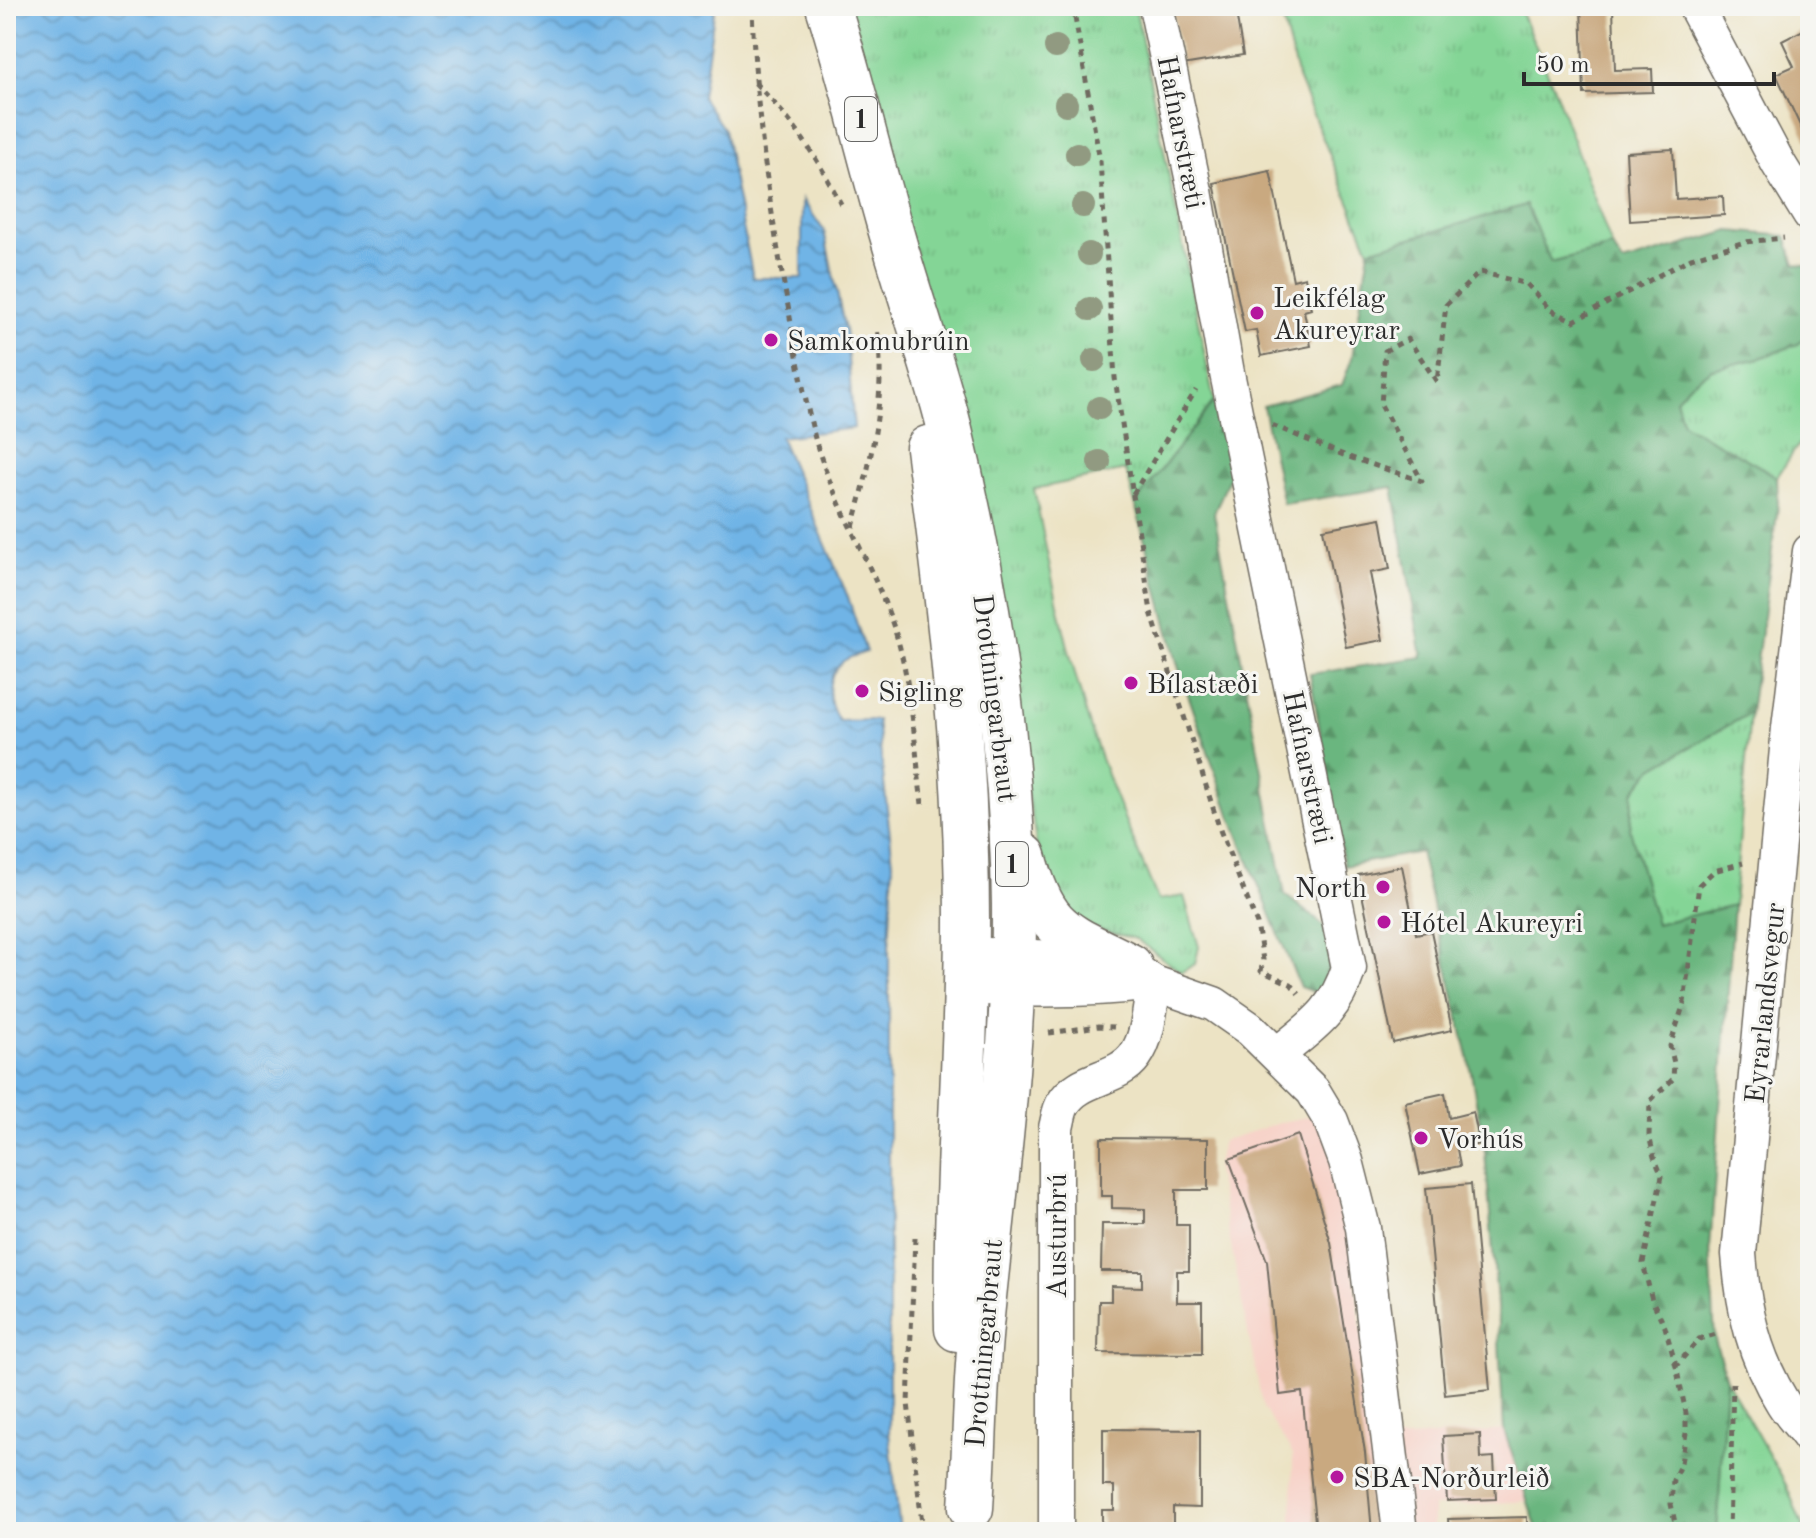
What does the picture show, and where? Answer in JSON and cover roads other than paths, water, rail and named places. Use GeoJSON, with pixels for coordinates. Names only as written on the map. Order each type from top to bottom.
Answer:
{"type":"FeatureCollection","features":[{"type":"Feature","properties":{"kind":"highway","name":"Drottningarbraut"},"geometry":{"type":"LineString","coordinates":[[828,6],[948,422],[988,618],[1010,802],[1013,973],[1001,1149],[981,1321],[972,1520]]}},
{"type":"Feature","properties":{"kind":"highway","name":"Drottningarbraut"},"geometry":{"type":"LineString","coordinates":[[891,233],[928,447],[959,710],[967,874],[956,1282],[959,1417],[972,1520]]}},
{"type":"Feature","properties":{"kind":"highway"},"geometry":{"type":"LineString","coordinates":[[1010,802],[1033,887],[1043,910],[1057,927],[1074,938],[1142,974]]}},
{"type":"Feature","properties":{"kind":"street","name":"Hafnarstræti"},"geometry":{"type":"LineString","coordinates":[[1156,6],[1349,968],[1340,996],[1320,1019],[1278,1054]]}},
{"type":"Feature","properties":{"kind":"street"},"geometry":{"type":"LineString","coordinates":[[1695,6],[1778,163],[1803,226]]}},
{"type":"Feature","properties":{"kind":"street","name":"Eyrarlandsvegur"},"geometry":{"type":"LineString","coordinates":[[1810,551],[1789,728],[1740,1240],[1742,1294],[1753,1337],[1768,1376],[1784,1405],[1810,1438]]}},
{"type":"Feature","properties":{"kind":"street"},"geometry":{"type":"LineString","coordinates":[[965,970],[1013,973],[1100,990],[1142,974],[1214,1004],[1250,1029],[1313,1091],[1331,1121],[1346,1161],[1360,1214],[1377,1328],[1400,1532]]}},
{"type":"Feature","properties":{"kind":"street","name":"Austurbrú"},"geometry":{"type":"LineString","coordinates":[[1056,1532],[1056,1128],[1063,1104],[1080,1087],[1115,1071],[1134,1057],[1145,1029],[1142,974]]}},
{"type":"Feature","properties":{"kind":"water"},"geometry":{"type":"Polygon","coordinates":[[[6,6],[715,6],[702,97],[724,130],[753,278],[802,278],[802,199],[824,231],[846,335],[854,428],[780,437],[848,597],[866,652],[847,659],[836,668],[830,683],[830,699],[839,721],[877,720],[893,862],[889,949],[889,1432],[900,1532],[6,1532],[6,6]]]}},
{"type":"Feature","properties":{"kind":"place","name":"Leikfélag Akureyrar"},"geometry":{"type":"Point","coordinates":[1257,313]}},
{"type":"Feature","properties":{"kind":"place","name":"Samkomubrúin"},"geometry":{"type":"Point","coordinates":[771,340]}},
{"type":"Feature","properties":{"kind":"place","name":"Bílastæði"},"geometry":{"type":"Point","coordinates":[1131,683]}},
{"type":"Feature","properties":{"kind":"place","name":"Sigling"},"geometry":{"type":"Point","coordinates":[862,691]}},
{"type":"Feature","properties":{"kind":"place","name":"North"},"geometry":{"type":"Point","coordinates":[1383,887]}},
{"type":"Feature","properties":{"kind":"place","name":"Hótel Akureyri"},"geometry":{"type":"Point","coordinates":[1384,922]}},
{"type":"Feature","properties":{"kind":"place","name":"Vorhús"},"geometry":{"type":"Point","coordinates":[1421,1138]}},
{"type":"Feature","properties":{"kind":"place","name":"SBA-Norðurleið"},"geometry":{"type":"Point","coordinates":[1337,1477]}}]}
